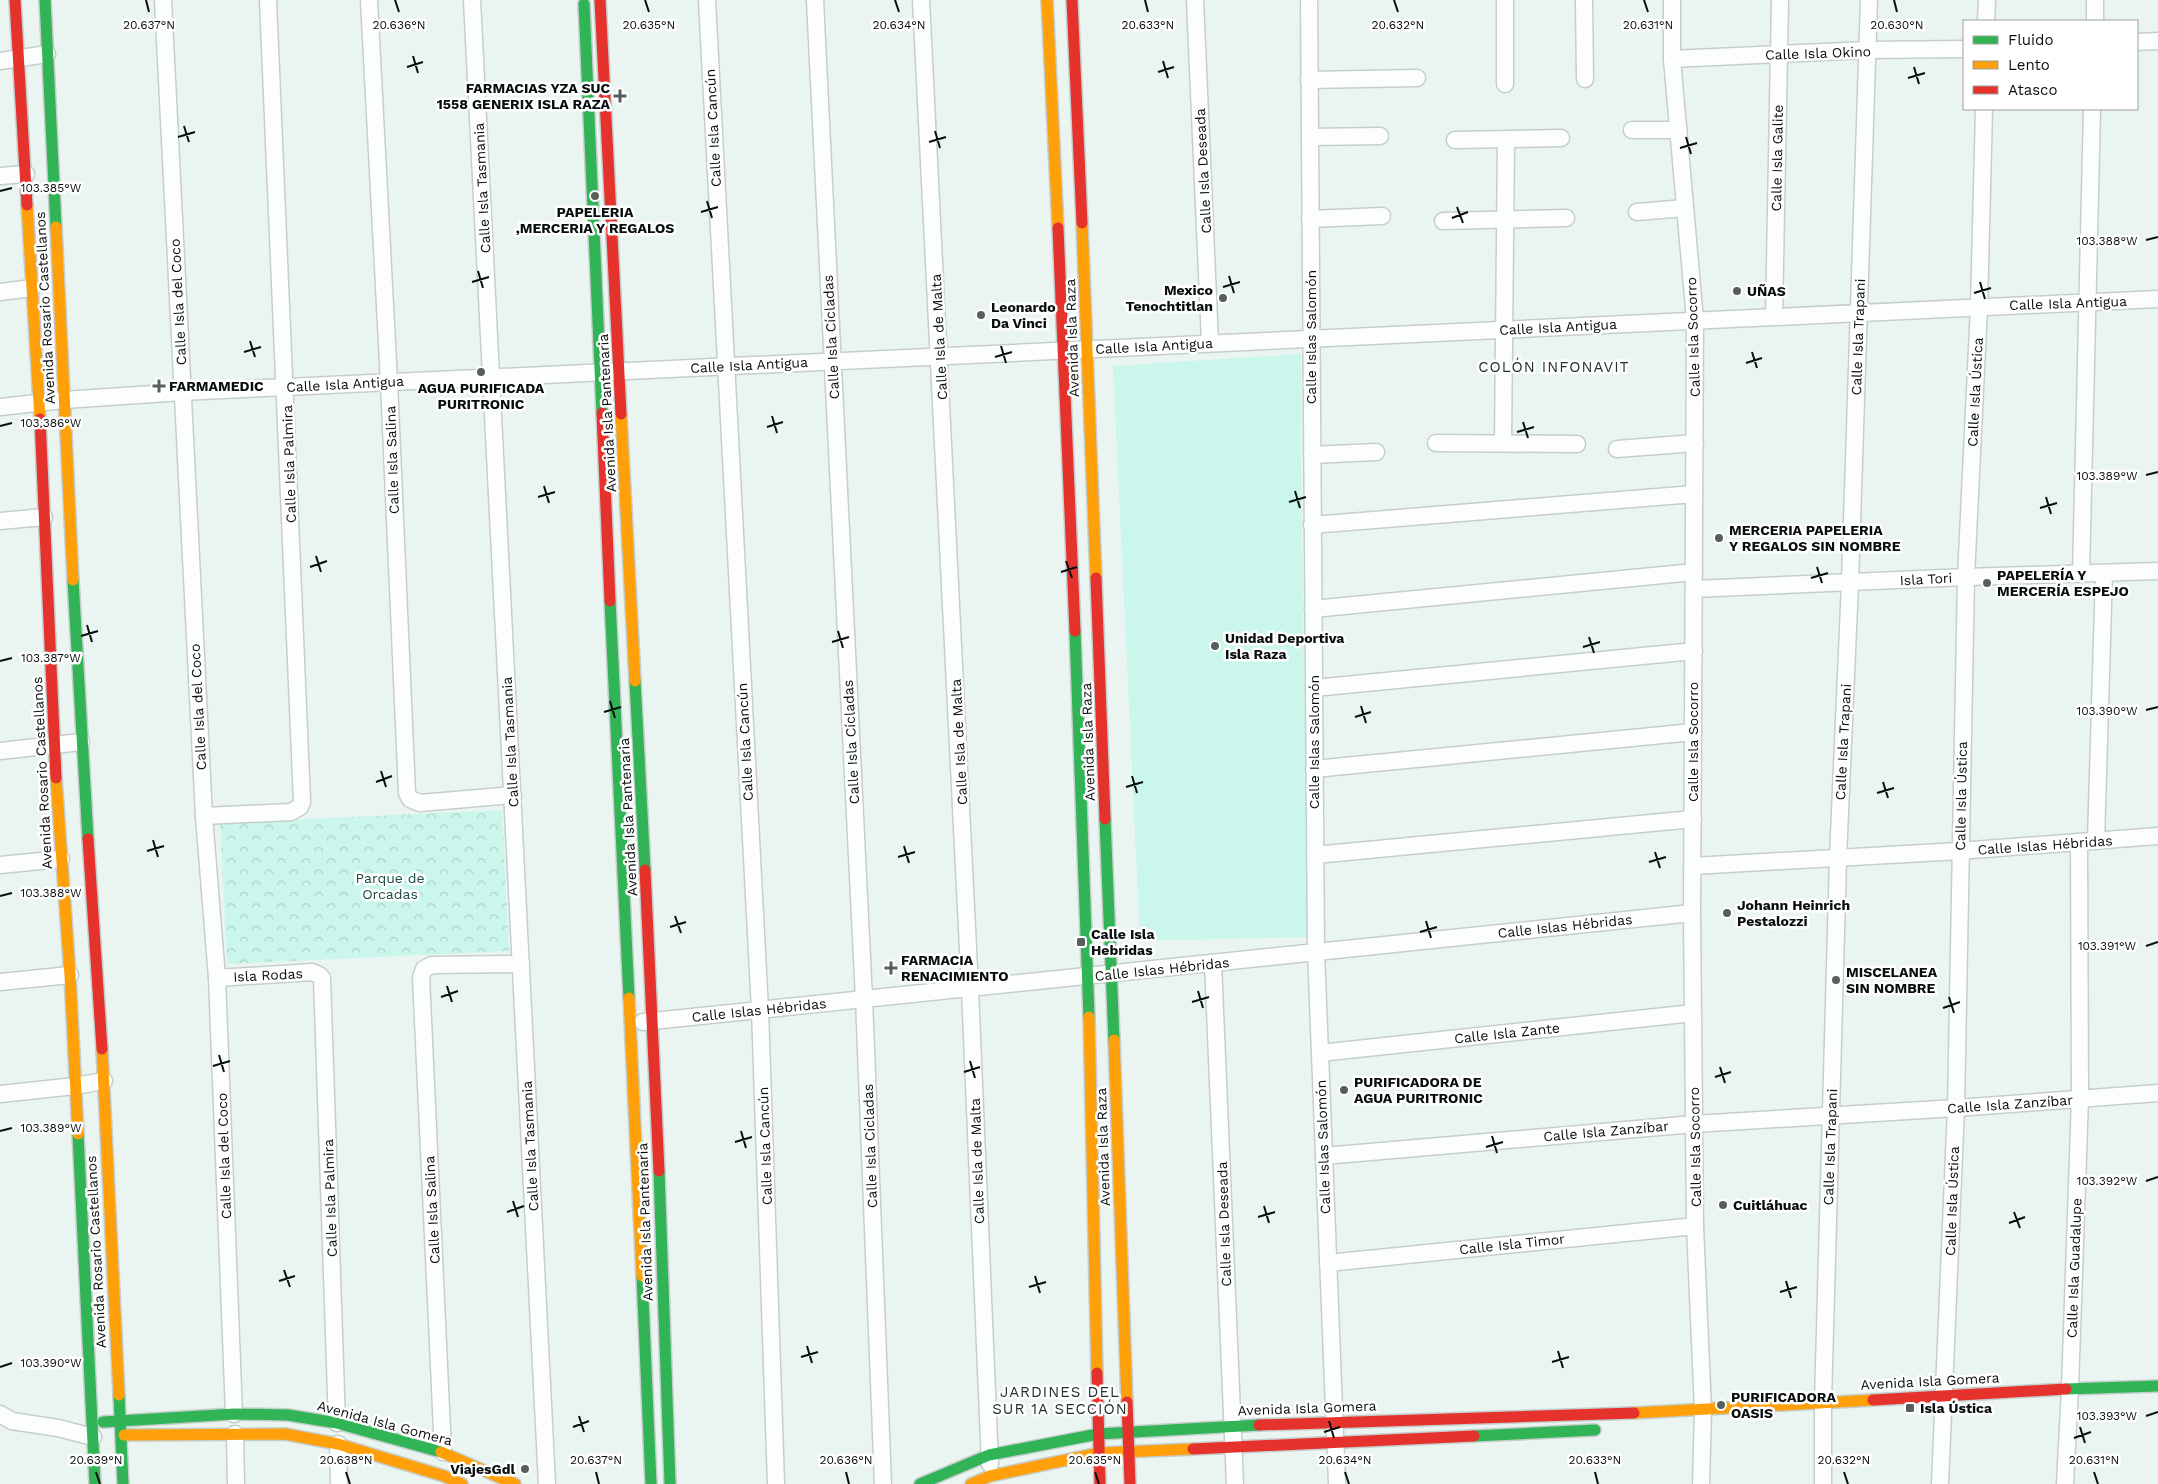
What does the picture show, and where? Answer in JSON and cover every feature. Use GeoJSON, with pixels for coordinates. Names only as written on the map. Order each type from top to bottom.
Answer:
{"type":"FeatureCollection","features":[{"type":"Feature","properties":{"kind":"street","name":"Avenida Rosario Castellanos"},"geometry":{"type":"LineString","coordinates":[[15,0],[39,402],[54,746],[70,975],[75,1086],[104,1434],[95,1484]]}},
{"type":"Feature","properties":{"kind":"street","name":"Avenida Rosario Castellanos"},"geometry":{"type":"LineString","coordinates":[[45,0],[81,742],[104,1081],[119,1421],[104,1434]]}},
{"type":"Feature","properties":{"kind":"street","name":"Calle Isla del Coco"},"geometry":{"type":"LineString","coordinates":[[163,0],[204,816],[217,978],[234,1414]]}},
{"type":"Feature","properties":{"kind":"street","name":"Calle Isla Palmira"},"geometry":{"type":"LineString","coordinates":[[204,816],[292,812],[300,807],[302,796],[268,0]]}},
{"type":"Feature","properties":{"kind":"street","name":"Calle Isla Salina"},"geometry":{"type":"LineString","coordinates":[[369,0],[389,382],[406,787],[410,800],[420,803],[513,795]]}},
{"type":"Feature","properties":{"kind":"street","name":"Calle Isla Tasmania"},"geometry":{"type":"LineString","coordinates":[[472,0],[548,1484]]}},
{"type":"Feature","properties":{"kind":"street","name":"Avenida Isla Pantenaria"},"geometry":{"type":"LineString","coordinates":[[584,0],[599,372],[631,1023],[651,1484]]}},
{"type":"Feature","properties":{"kind":"street","name":"Avenida Isla Pantenaria"},"geometry":{"type":"LineString","coordinates":[[600,0],[653,1021],[670,1484]]}},
{"type":"Feature","properties":{"kind":"street","name":"Calle Isla Cancún"},"geometry":{"type":"LineString","coordinates":[[707,0],[760,1010],[776,1484]]}},
{"type":"Feature","properties":{"kind":"street","name":"Calle Isla Cícladas"},"geometry":{"type":"LineString","coordinates":[[815,0],[864,999],[883,1484]]}},
{"type":"Feature","properties":{"kind":"street","name":"Calle Isla de Malta"},"geometry":{"type":"LineString","coordinates":[[922,0],[970,988],[990,1480]]}},
{"type":"Feature","properties":{"kind":"street","name":"Avenida Isla Raza"},"geometry":{"type":"LineString","coordinates":[[1047,0],[1064,350],[1088,976],[1100,1484]]}},
{"type":"Feature","properties":{"kind":"street","name":"Avenida Isla Raza"},"geometry":{"type":"LineString","coordinates":[[1072,0],[1088,349],[1130,1484]]}},
{"type":"Feature","properties":{"kind":"street","name":"Calle Isla Deseada"},"geometry":{"type":"LineString","coordinates":[[1195,0],[1210,343]]}},
{"type":"Feature","properties":{"kind":"street","name":"Calle Islas Salomón"},"geometry":{"type":"LineString","coordinates":[[1309,0],[1316,952],[1337,1484]]}},
{"type":"Feature","properties":{"kind":"street"},"geometry":{"type":"LineString","coordinates":[[1505,0],[1505,84]]}},
{"type":"Feature","properties":{"kind":"street"},"geometry":{"type":"LineString","coordinates":[[1584,0],[1585,79]]}},
{"type":"Feature","properties":{"kind":"street","name":"Calle Isla Socorro"},"geometry":{"type":"LineString","coordinates":[[1672,0],[1672,59],[1695,320],[1692,913],[1695,1226],[1703,1410],[1702,1484]]}},
{"type":"Feature","properties":{"kind":"street","name":"Calle Isla Galite"},"geometry":{"type":"LineString","coordinates":[[1774,316],[1780,0]]}},
{"type":"Feature","properties":{"kind":"street","name":"Calle Isla Trapani"},"geometry":{"type":"LineString","coordinates":[[1823,1484],[1823,1402],[1838,858],[1850,583],[1869,0]]}},
{"type":"Feature","properties":{"kind":"street"},"geometry":{"type":"LineString","coordinates":[[1986,0],[1986,20]]}},
{"type":"Feature","properties":{"kind":"street"},"geometry":{"type":"LineString","coordinates":[[2095,0],[2095,20]]}},
{"type":"Feature","properties":{"kind":"street"},"geometry":{"type":"LineString","coordinates":[[2138,42],[2158,41]]}},
{"type":"Feature","properties":{"kind":"street","name":"Calle Isla Okino"},"geometry":{"type":"LineString","coordinates":[[1672,59],[1867,50],[1963,49]]}},
{"type":"Feature","properties":{"kind":"street"},"geometry":{"type":"LineString","coordinates":[[0,61],[47,54]]}},
{"type":"Feature","properties":{"kind":"street"},"geometry":{"type":"LineString","coordinates":[[1309,80],[1417,78]]}},
{"type":"Feature","properties":{"kind":"street","name":"Calle Isla Ústica"},"geometry":{"type":"LineString","coordinates":[[1940,1484],[1956,1108],[1959,851],[1966,577],[1979,307],[1984,110]]}},
{"type":"Feature","properties":{"kind":"street"},"geometry":{"type":"LineString","coordinates":[[2081,574],[2092,110]]}},
{"type":"Feature","properties":{"kind":"street"},"geometry":{"type":"LineString","coordinates":[[1632,130],[1678,130]]}},
{"type":"Feature","properties":{"kind":"street"},"geometry":{"type":"LineString","coordinates":[[1310,137],[1380,136]]}},
{"type":"Feature","properties":{"kind":"street"},"geometry":{"type":"LineString","coordinates":[[1455,140],[1561,138]]}},
{"type":"Feature","properties":{"kind":"street"},"geometry":{"type":"LineString","coordinates":[[1503,444],[1507,220],[1506,139]]}},
{"type":"Feature","properties":{"kind":"street"},"geometry":{"type":"LineString","coordinates":[[0,176],[26,174]]}},
{"type":"Feature","properties":{"kind":"street"},"geometry":{"type":"LineString","coordinates":[[1637,212],[1685,208]]}},
{"type":"Feature","properties":{"kind":"street"},"geometry":{"type":"LineString","coordinates":[[1310,219],[1382,216]]}},
{"type":"Feature","properties":{"kind":"street"},"geometry":{"type":"LineString","coordinates":[[1443,221],[1566,218]]}},
{"type":"Feature","properties":{"kind":"street"},"geometry":{"type":"LineString","coordinates":[[0,292],[32,288]]}},
{"type":"Feature","properties":{"kind":"street","name":"Calle Isla Antigua"},"geometry":{"type":"LineString","coordinates":[[0,407],[39,402],[182,392],[2158,299]]}},
{"type":"Feature","properties":{"kind":"street"},"geometry":{"type":"LineString","coordinates":[[1436,443],[1577,444]]}},
{"type":"Feature","properties":{"kind":"street"},"geometry":{"type":"LineString","coordinates":[[1617,448],[1694,443]]}},
{"type":"Feature","properties":{"kind":"street"},"geometry":{"type":"LineString","coordinates":[[1312,455],[1376,452]]}},
{"type":"Feature","properties":{"kind":"street"},"geometry":{"type":"LineString","coordinates":[[1312,525],[1694,494]]}},
{"type":"Feature","properties":{"kind":"street"},"geometry":{"type":"LineString","coordinates":[[0,521],[44,517]]}},
{"type":"Feature","properties":{"kind":"street","name":"Isla Tori"},"geometry":{"type":"LineString","coordinates":[[1694,589],[2158,571]]}},
{"type":"Feature","properties":{"kind":"street"},"geometry":{"type":"LineString","coordinates":[[1313,609],[1694,572]]}},
{"type":"Feature","properties":{"kind":"street"},"geometry":{"type":"LineString","coordinates":[[2096,841],[2104,573]]}},
{"type":"Feature","properties":{"kind":"street"},"geometry":{"type":"LineString","coordinates":[[1314,688],[1694,651]]}},
{"type":"Feature","properties":{"kind":"street"},"geometry":{"type":"LineString","coordinates":[[1314,769],[1693,732]]}},
{"type":"Feature","properties":{"kind":"street"},"geometry":{"type":"LineString","coordinates":[[0,751],[81,742]]}},
{"type":"Feature","properties":{"kind":"street"},"geometry":{"type":"LineString","coordinates":[[1315,854],[1693,819]]}},
{"type":"Feature","properties":{"kind":"street","name":"Calle Islas Hébridas"},"geometry":{"type":"LineString","coordinates":[[1692,866],[1959,851],[2158,836]]}},
{"type":"Feature","properties":{"kind":"street","name":"Calle Isla Guadalupe"},"geometry":{"type":"LineString","coordinates":[[2065,1484],[2080,1098],[2080,842]]}},
{"type":"Feature","properties":{"kind":"street"},"geometry":{"type":"LineString","coordinates":[[0,865],[61,859]]}},
{"type":"Feature","properties":{"kind":"street","name":"Calle Islas Hébridas"},"geometry":{"type":"LineString","coordinates":[[631,1023],[1692,913]]}},
{"type":"Feature","properties":{"kind":"street","name":"Calle Isla Deseada"},"geometry":{"type":"LineString","coordinates":[[1213,963],[1235,1484]]}},
{"type":"Feature","properties":{"kind":"street","name":"Calle Isla Salina"},"geometry":{"type":"LineString","coordinates":[[443,1452],[421,977],[424,968],[432,965],[521,964]]}},
{"type":"Feature","properties":{"kind":"street","name":"Isla Rodas"},"geometry":{"type":"LineString","coordinates":[[217,978],[312,972],[319,975]]}},
{"type":"Feature","properties":{"kind":"street"},"geometry":{"type":"LineString","coordinates":[[0,982],[70,975]]}},
{"type":"Feature","properties":{"kind":"street","name":"Calle Isla Palmira"},"geometry":{"type":"LineString","coordinates":[[319,975],[323,982],[336,1423]]}},
{"type":"Feature","properties":{"kind":"street","name":"Calle Isla Zante"},"geometry":{"type":"LineString","coordinates":[[1320,1053],[1693,1013]]}},
{"type":"Feature","properties":{"kind":"street"},"geometry":{"type":"LineString","coordinates":[[0,1094],[104,1081]]}},
{"type":"Feature","properties":{"kind":"street","name":"Calle Isla Zanzíbar"},"geometry":{"type":"LineString","coordinates":[[1324,1156],[1694,1124],[1956,1108],[2158,1093]]}},
{"type":"Feature","properties":{"kind":"street","name":"Calle Isla Timor"},"geometry":{"type":"LineString","coordinates":[[1328,1263],[1695,1226]]}},
{"type":"Feature","properties":{"kind":"street","name":"Avenida Isla Gomera"},"geometry":{"type":"LineString","coordinates":[[920,1484],[989,1455],[1128,1430],[1334,1421],[1703,1410],[2070,1388],[2158,1386]]}},
{"type":"Feature","properties":{"kind":"street","name":"Avenida Isla Gomera"},"geometry":{"type":"LineString","coordinates":[[1682,1422],[1703,1410]]}},
{"type":"Feature","properties":{"kind":"street"},"geometry":{"type":"LineString","coordinates":[[0,1414],[12,1421],[104,1434],[285,1434],[338,1444],[444,1480],[462,1484]]}},
{"type":"Feature","properties":{"kind":"street","name":"Avenida Isla Gomera"},"geometry":{"type":"LineString","coordinates":[[104,1434],[119,1421],[234,1414],[288,1414],[336,1423],[443,1452],[493,1480],[515,1484]]}},
{"type":"Feature","properties":{"kind":"street"},"geometry":{"type":"LineString","coordinates":[[285,1434],[288,1414]]}},
{"type":"Feature","properties":{"kind":"street"},"geometry":{"type":"LineString","coordinates":[[971,1484],[1099,1453],[1607,1429]]}},
{"type":"Feature","properties":{"kind":"street","name":"Avenida Rosario Castellanos"},"geometry":{"type":"LineString","coordinates":[[104,1434],[123,1484]]}},
{"type":"Feature","properties":{"kind":"street"},"geometry":{"type":"LineString","coordinates":[[235,1434],[236,1484]]}},
{"type":"Feature","properties":{"kind":"street"},"geometry":{"type":"LineString","coordinates":[[338,1444],[340,1484]]}},
{"type":"Feature","properties":{"kind":"green space","name":"Unidad Deportiva Isla Raza"},"geometry":{"type":"Polygon","coordinates":[[[1301,354],[1308,937],[1140,941],[1113,366],[1301,354]]]}},
{"type":"Feature","properties":{"kind":"green space","name":"Parque de Orcadas"},"geometry":{"type":"Polygon","coordinates":[[[502,810],[509,951],[227,964],[220,823],[502,810]]]}},
{"type":"Feature","properties":{"kind":"traffic: fast"},"geometry":{"type":"LineString","coordinates":[[45,0],[56,227]]}},
{"type":"Feature","properties":{"kind":"traffic: fast"},"geometry":{"type":"LineString","coordinates":[[584,4],[602,413]]}},
{"type":"Feature","properties":{"kind":"traffic: fast"},"geometry":{"type":"LineString","coordinates":[[73,580],[88,839]]}},
{"type":"Feature","properties":{"kind":"traffic: fast"},"geometry":{"type":"LineString","coordinates":[[610,601],[629,998]]}},
{"type":"Feature","properties":{"kind":"traffic: fast"},"geometry":{"type":"LineString","coordinates":[[1075,631],[1089,1017]]}},
{"type":"Feature","properties":{"kind":"traffic: fast"},"geometry":{"type":"LineString","coordinates":[[635,681],[645,870]]}},
{"type":"Feature","properties":{"kind":"traffic: fast"},"geometry":{"type":"LineString","coordinates":[[1105,819],[1114,1040]]}},
{"type":"Feature","properties":{"kind":"traffic: fast"},"geometry":{"type":"LineString","coordinates":[[78,1134],[95,1484]]}},
{"type":"Feature","properties":{"kind":"traffic: fast"},"geometry":{"type":"LineString","coordinates":[[659,1171],[670,1484]]}},
{"type":"Feature","properties":{"kind":"traffic: fast"},"geometry":{"type":"LineString","coordinates":[[642,1276],[651,1484]]}},
{"type":"Feature","properties":{"kind":"traffic: fast"},"geometry":{"type":"LineString","coordinates":[[2066,1389],[2158,1386]]}},
{"type":"Feature","properties":{"kind":"traffic: fast"},"geometry":{"type":"LineString","coordinates":[[119,1395],[123,1484]]}},
{"type":"Feature","properties":{"kind":"traffic: fast"},"geometry":{"type":"LineString","coordinates":[[103,1422],[234,1414],[288,1415],[337,1423],[441,1452]]}},
{"type":"Feature","properties":{"kind":"traffic: fast"},"geometry":{"type":"LineString","coordinates":[[920,1484],[989,1455],[1098,1434],[1259,1425]]}},
{"type":"Feature","properties":{"kind":"traffic: fast"},"geometry":{"type":"LineString","coordinates":[[1474,1436],[1595,1430]]}},
{"type":"Feature","properties":{"kind":"traffic: slow"},"geometry":{"type":"LineString","coordinates":[[1047,0],[1058,228]]}},
{"type":"Feature","properties":{"kind":"traffic: slow"},"geometry":{"type":"LineString","coordinates":[[27,205],[40,419]]}},
{"type":"Feature","properties":{"kind":"traffic: slow"},"geometry":{"type":"LineString","coordinates":[[1082,223],[1096,578]]}},
{"type":"Feature","properties":{"kind":"traffic: slow"},"geometry":{"type":"LineString","coordinates":[[56,227],[73,580]]}},
{"type":"Feature","properties":{"kind":"traffic: slow"},"geometry":{"type":"LineString","coordinates":[[621,414],[635,681]]}},
{"type":"Feature","properties":{"kind":"traffic: slow"},"geometry":{"type":"LineString","coordinates":[[56,778],[70,975],[78,1134]]}},
{"type":"Feature","properties":{"kind":"traffic: slow"},"geometry":{"type":"LineString","coordinates":[[629,998],[642,1276]]}},
{"type":"Feature","properties":{"kind":"traffic: slow"},"geometry":{"type":"LineString","coordinates":[[1089,1017],[1097,1373]]}},
{"type":"Feature","properties":{"kind":"traffic: slow"},"geometry":{"type":"LineString","coordinates":[[1114,1040],[1127,1402]]}},
{"type":"Feature","properties":{"kind":"traffic: slow"},"geometry":{"type":"LineString","coordinates":[[102,1049],[119,1395]]}},
{"type":"Feature","properties":{"kind":"traffic: slow"},"geometry":{"type":"LineString","coordinates":[[1634,1413],[1873,1400]]}},
{"type":"Feature","properties":{"kind":"traffic: slow"},"geometry":{"type":"LineString","coordinates":[[124,1435],[285,1434],[338,1444],[444,1476],[462,1484]]}},
{"type":"Feature","properties":{"kind":"traffic: slow"},"geometry":{"type":"LineString","coordinates":[[971,1484],[990,1476],[1099,1453],[1193,1449]]}},
{"type":"Feature","properties":{"kind":"traffic: slow"},"geometry":{"type":"LineString","coordinates":[[441,1452],[515,1484]]}},
{"type":"Feature","properties":{"kind":"traffic: jam"},"geometry":{"type":"LineString","coordinates":[[15,0],[27,205]]}},
{"type":"Feature","properties":{"kind":"traffic: jam"},"geometry":{"type":"LineString","coordinates":[[600,0],[621,414]]}},
{"type":"Feature","properties":{"kind":"traffic: jam"},"geometry":{"type":"LineString","coordinates":[[1072,0],[1082,223]]}},
{"type":"Feature","properties":{"kind":"traffic: jam"},"geometry":{"type":"LineString","coordinates":[[1058,228],[1075,631]]}},
{"type":"Feature","properties":{"kind":"traffic: jam"},"geometry":{"type":"LineString","coordinates":[[602,413],[610,601]]}},
{"type":"Feature","properties":{"kind":"traffic: jam"},"geometry":{"type":"LineString","coordinates":[[40,419],[56,778]]}},
{"type":"Feature","properties":{"kind":"traffic: jam"},"geometry":{"type":"LineString","coordinates":[[1096,578],[1105,819]]}},
{"type":"Feature","properties":{"kind":"traffic: jam"},"geometry":{"type":"LineString","coordinates":[[88,839],[102,1049]]}},
{"type":"Feature","properties":{"kind":"traffic: jam"},"geometry":{"type":"LineString","coordinates":[[645,870],[659,1171]]}},
{"type":"Feature","properties":{"kind":"traffic: jam"},"geometry":{"type":"LineString","coordinates":[[1097,1373],[1100,1484]]}},
{"type":"Feature","properties":{"kind":"traffic: jam"},"geometry":{"type":"LineString","coordinates":[[1873,1400],[2066,1389]]}},
{"type":"Feature","properties":{"kind":"traffic: jam"},"geometry":{"type":"LineString","coordinates":[[1127,1402],[1130,1484]]}},
{"type":"Feature","properties":{"kind":"traffic: jam"},"geometry":{"type":"LineString","coordinates":[[1259,1425],[1634,1413]]}},
{"type":"Feature","properties":{"kind":"traffic: jam"},"geometry":{"type":"LineString","coordinates":[[1193,1449],[1474,1436]]}},
{"type":"Feature","properties":{"kind":"place","name":"FARMACIAS YZA SUC 1558 GENERIX ISLA RAZA"},"geometry":{"type":"Point","coordinates":[620,96]}},
{"type":"Feature","properties":{"kind":"place","name":"PAPELERIA ,MERCERIA Y REGALOS"},"geometry":{"type":"Point","coordinates":[595,196]}},
{"type":"Feature","properties":{"kind":"place","name":"UÑAS"},"geometry":{"type":"Point","coordinates":[1737,291]}},
{"type":"Feature","properties":{"kind":"place","name":"Mexico Tenochtitlan"},"geometry":{"type":"Point","coordinates":[1223,298]}},
{"type":"Feature","properties":{"kind":"place","name":"Leonardo Da Vinci"},"geometry":{"type":"Point","coordinates":[981,315]}},
{"type":"Feature","properties":{"kind":"place","name":"AGUA PURIFICADA PURITRONIC"},"geometry":{"type":"Point","coordinates":[481,372]}},
{"type":"Feature","properties":{"kind":"place","name":"FARMAMEDIC"},"geometry":{"type":"Point","coordinates":[159,386]}},
{"type":"Feature","properties":{"kind":"place","name":"MERCERIA PAPELERIA Y REGALOS SIN NOMBRE"},"geometry":{"type":"Point","coordinates":[1719,538]}},
{"type":"Feature","properties":{"kind":"place","name":"PAPELERÍA Y MERCERÍA ESPEJO"},"geometry":{"type":"Point","coordinates":[1987,583]}},
{"type":"Feature","properties":{"kind":"place","name":"Unidad Deportiva Isla Raza"},"geometry":{"type":"Point","coordinates":[1215,646]}},
{"type":"Feature","properties":{"kind":"place","name":"Johann Heinrich Pestalozzi"},"geometry":{"type":"Point","coordinates":[1727,913]}},
{"type":"Feature","properties":{"kind":"place","name":"Calle Isla Hebridas"},"geometry":{"type":"Point","coordinates":[1081,942]}},
{"type":"Feature","properties":{"kind":"place","name":"FARMACIA RENACIMIENTO"},"geometry":{"type":"Point","coordinates":[891,968]}},
{"type":"Feature","properties":{"kind":"place","name":"MISCELANEA SIN NOMBRE"},"geometry":{"type":"Point","coordinates":[1836,980]}},
{"type":"Feature","properties":{"kind":"place","name":"PURIFICADORA DE AGUA PURITRONIC"},"geometry":{"type":"Point","coordinates":[1344,1090]}},
{"type":"Feature","properties":{"kind":"place","name":"Cuitláhuac"},"geometry":{"type":"Point","coordinates":[1723,1205]}},
{"type":"Feature","properties":{"kind":"place","name":"PURIFICADORA OASIS"},"geometry":{"type":"Point","coordinates":[1721,1405]}},
{"type":"Feature","properties":{"kind":"place","name":"Isla Ústica"},"geometry":{"type":"Point","coordinates":[1910,1408]}},
{"type":"Feature","properties":{"kind":"place","name":"ViajesGdl"},"geometry":{"type":"Point","coordinates":[525,1469]}},
{"type":"Feature","properties":{"kind":"district","name":"COLÓN INFONAVIT"},"geometry":{"type":"Point","coordinates":[1554,367]}},
{"type":"Feature","properties":{"kind":"district","name":"JARDINES DEL SUR 1A SECCIÓN"},"geometry":{"type":"Point","coordinates":[1060,1400]}}]}
